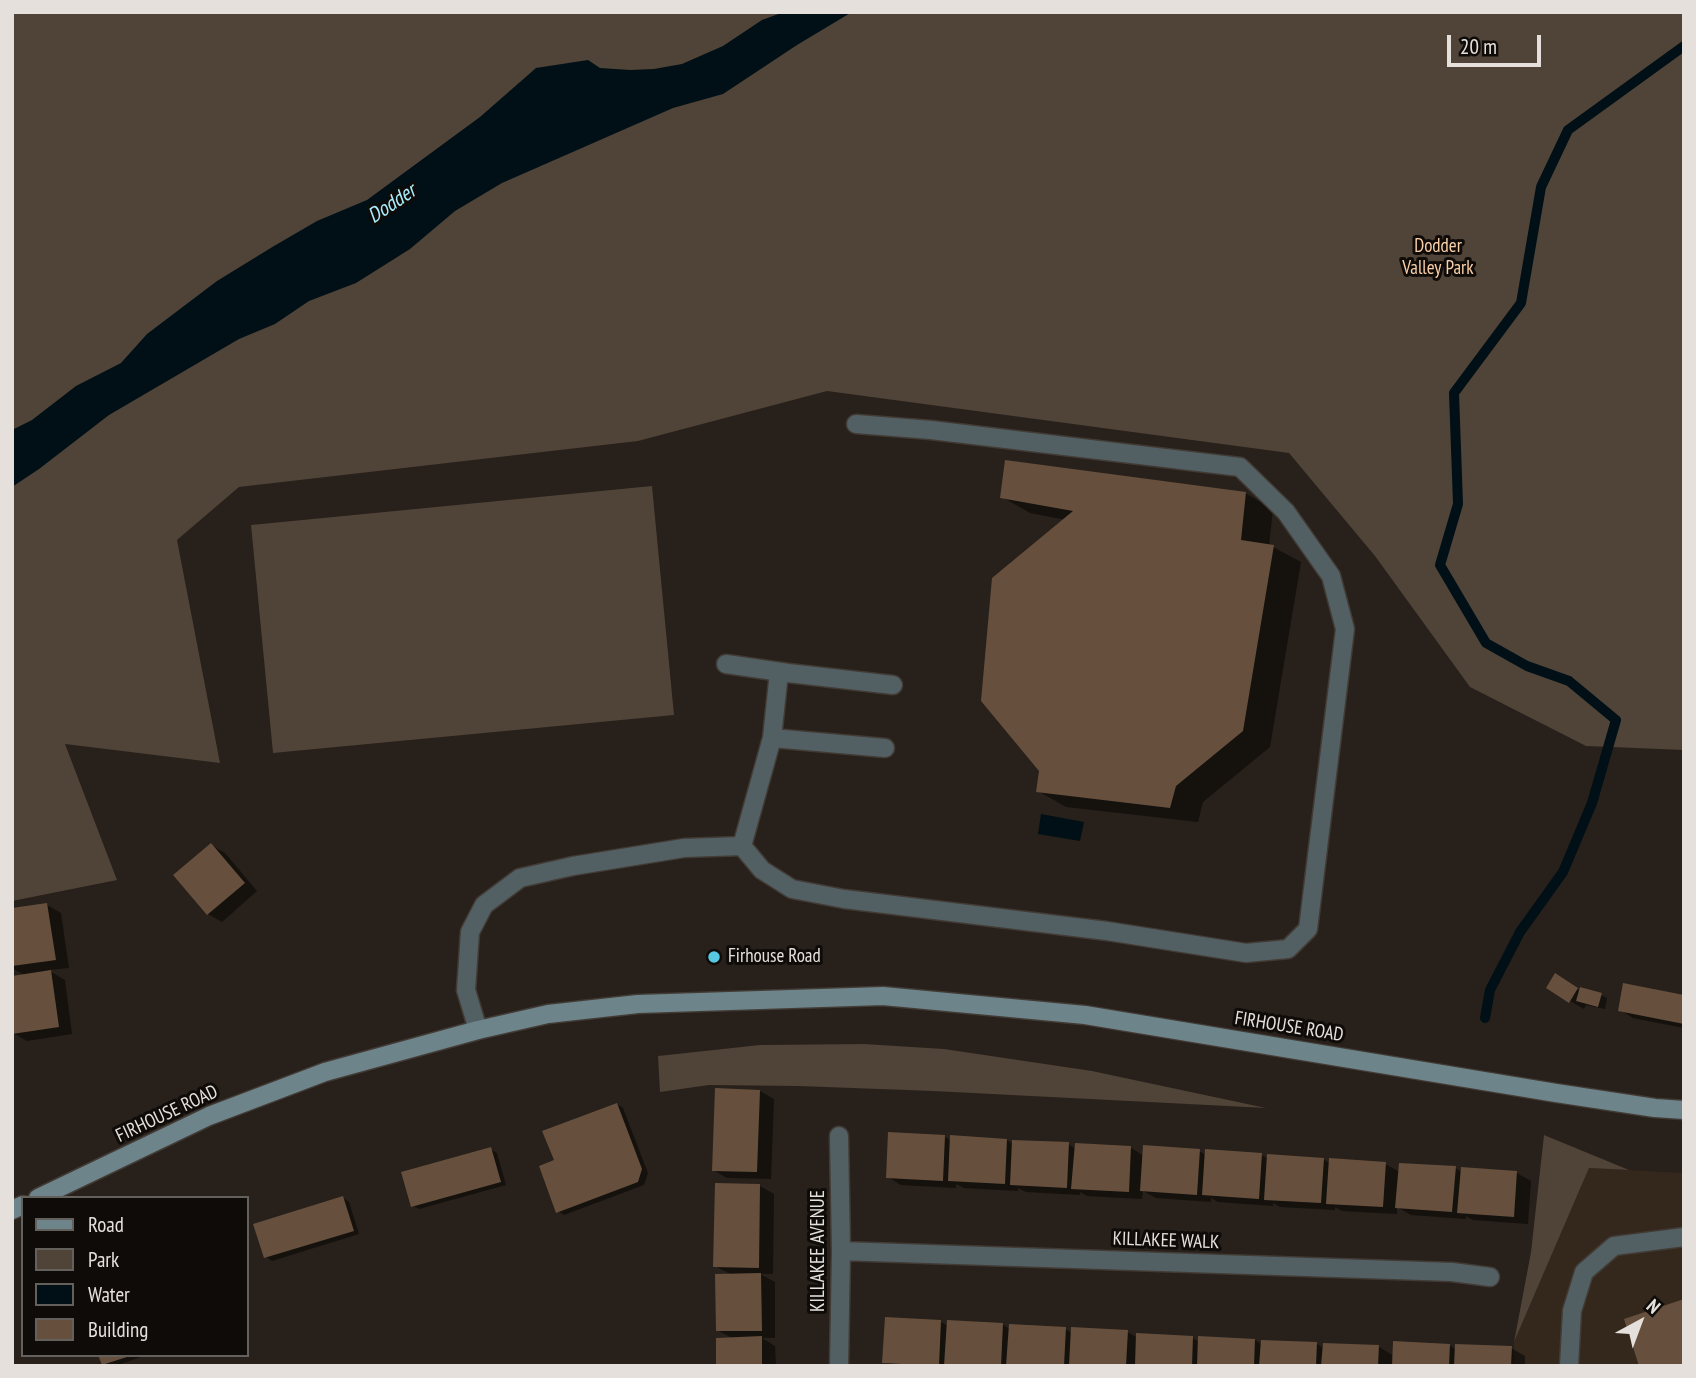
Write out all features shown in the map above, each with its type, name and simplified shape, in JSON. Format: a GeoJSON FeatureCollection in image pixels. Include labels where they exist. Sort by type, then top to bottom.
{"type":"FeatureCollection","features":[{"type":"Feature","properties":{"kind":"main road","name":"FIRHOUSE ROAD"},"geometry":{"type":"LineString","coordinates":[[42,1196],[209,1116],[326,1072],[478,1030],[548,1014],[638,1004],[883,996],[1085,1015],[1556,1093],[1684,1110]]}},
{"type":"Feature","properties":{"kind":"street"},"geometry":{"type":"LineString","coordinates":[[742,846],[762,870],[792,889],[844,899],[1107,931],[1246,953],[1288,949],[1308,929],[1345,629],[1331,576],[1286,512],[1240,467],[931,430],[856,424]]}},
{"type":"Feature","properties":{"kind":"street"},"geometry":{"type":"LineString","coordinates":[[726,664],[893,685]]}},
{"type":"Feature","properties":{"kind":"street"},"geometry":{"type":"LineString","coordinates":[[742,846],[772,738],[779,672]]}},
{"type":"Feature","properties":{"kind":"street"},"geometry":{"type":"LineString","coordinates":[[772,738],[885,748]]}},
{"type":"Feature","properties":{"kind":"street"},"geometry":{"type":"LineString","coordinates":[[478,1030],[466,990],[470,932],[484,905],[520,878],[573,866],[684,848],[742,846]]}},
{"type":"Feature","properties":{"kind":"street","name":"KILLAKEE AVENUE"},"geometry":{"type":"LineString","coordinates":[[839,1136],[839,1366]]}},
{"type":"Feature","properties":{"kind":"street"},"geometry":{"type":"LineString","coordinates":[[1569,1366],[1572,1311],[1584,1272],[1614,1246],[1684,1237]]}},
{"type":"Feature","properties":{"kind":"street","name":"KILLAKEE WALK"},"geometry":{"type":"LineString","coordinates":[[841,1251],[1452,1272],[1490,1277]]}},
{"type":"Feature","properties":{"kind":"shaded area"},"geometry":{"type":"Polygon","coordinates":[[[1589,1168],[1684,1173],[1684,1366],[1514,1366],[1514,1342],[1589,1168]]]}},
{"type":"Feature","properties":{"kind":"green space","name":"Dodder Valley Park"},"geometry":{"type":"Polygon","coordinates":[[[12,12],[1684,12],[1684,750],[1586,746],[1470,687],[1375,556],[1289,453],[827,391],[638,441],[239,487],[177,540],[220,763],[65,744],[117,880],[12,901],[12,12]]]}},
{"type":"Feature","properties":{"kind":"green space"},"geometry":{"type":"Polygon","coordinates":[[[652,486],[674,715],[273,753],[251,525],[652,486]]]}},
{"type":"Feature","properties":{"kind":"green space"},"geometry":{"type":"Polygon","coordinates":[[[864,1044],[944,1049],[1092,1071],[1266,1108],[798,1086],[709,1085],[660,1092],[658,1056],[760,1045],[864,1044]]]}},
{"type":"Feature","properties":{"kind":"green space"},"geometry":{"type":"Polygon","coordinates":[[[1544,1135],[1629,1170],[1589,1168],[1514,1342],[1531,1252],[1544,1135]]]}},
{"type":"Feature","properties":{"kind":"water","name":"Dodder"},"geometry":{"type":"Polygon","coordinates":[[[784,12],[852,12],[723,94],[673,108],[502,183],[455,211],[410,249],[356,283],[309,301],[275,324],[239,339],[109,415],[12,487],[12,430],[32,420],[76,386],[121,363],[147,334],[217,281],[317,221],[367,200],[480,117],[536,68],[588,60],[600,68],[630,70],[682,64],[723,46],[762,20],[784,12]]]}},
{"type":"Feature","properties":{"kind":"water"},"geometry":{"type":"Polygon","coordinates":[[[1041,814],[1084,822],[1080,841],[1038,834],[1041,814]]]}},
{"type":"Feature","properties":{"kind":"building"},"geometry":{"type":"Polygon","coordinates":[[[1005,460],[1246,492],[1241,540],[1274,545],[1243,731],[1176,786],[1170,808],[1036,792],[1039,771],[981,701],[992,578],[1073,511],[1000,498],[1005,460]]]}},
{"type":"Feature","properties":{"kind":"building"},"geometry":{"type":"Polygon","coordinates":[[[211,843],[245,883],[207,915],[173,875],[211,843]]]}},
{"type":"Feature","properties":{"kind":"building"},"geometry":{"type":"Polygon","coordinates":[[[47,903],[56,960],[12,966],[12,908],[47,903]]]}},
{"type":"Feature","properties":{"kind":"building"},"geometry":{"type":"Polygon","coordinates":[[[51,970],[59,1027],[12,1034],[12,976],[51,970]]]}},
{"type":"Feature","properties":{"kind":"building"},"geometry":{"type":"Polygon","coordinates":[[[1555,973],[1578,988],[1569,1003],[1546,988],[1555,973]]]}},
{"type":"Feature","properties":{"kind":"building"},"geometry":{"type":"Polygon","coordinates":[[[1623,983],[1684,995],[1684,1024],[1618,1011],[1623,983]]]}},
{"type":"Feature","properties":{"kind":"building"},"geometry":{"type":"Polygon","coordinates":[[[1580,987],[1602,993],[1598,1007],[1576,1001],[1580,987]]]}},
{"type":"Feature","properties":{"kind":"building"},"geometry":{"type":"Polygon","coordinates":[[[715,1088],[760,1090],[757,1172],[712,1171],[715,1088]]]}},
{"type":"Feature","properties":{"kind":"building"},"geometry":{"type":"Polygon","coordinates":[[[617,1103],[642,1169],[638,1182],[556,1213],[539,1166],[554,1160],[542,1131],[617,1103]]]}},
{"type":"Feature","properties":{"kind":"building"},"geometry":{"type":"Polygon","coordinates":[[[888,1132],[945,1135],[943,1181],[886,1178],[888,1132]]]}},
{"type":"Feature","properties":{"kind":"building"},"geometry":{"type":"Polygon","coordinates":[[[950,1135],[1007,1139],[1005,1184],[948,1181],[950,1135]]]}},
{"type":"Feature","properties":{"kind":"building"},"geometry":{"type":"Polygon","coordinates":[[[1012,1140],[1069,1142],[1067,1188],[1010,1185],[1012,1140]]]}},
{"type":"Feature","properties":{"kind":"building"},"geometry":{"type":"Polygon","coordinates":[[[1075,1143],[1131,1146],[1129,1192],[1071,1189],[1075,1143]]]}},
{"type":"Feature","properties":{"kind":"building"},"geometry":{"type":"Polygon","coordinates":[[[1143,1145],[1200,1149],[1197,1195],[1140,1191],[1143,1145]]]}},
{"type":"Feature","properties":{"kind":"building"},"geometry":{"type":"Polygon","coordinates":[[[491,1147],[501,1182],[411,1207],[401,1172],[491,1147]]]}},
{"type":"Feature","properties":{"kind":"building"},"geometry":{"type":"Polygon","coordinates":[[[1205,1149],[1262,1153],[1259,1199],[1202,1195],[1205,1149]]]}},
{"type":"Feature","properties":{"kind":"building"},"geometry":{"type":"Polygon","coordinates":[[[1267,1154],[1324,1158],[1321,1203],[1264,1200],[1267,1154]]]}},
{"type":"Feature","properties":{"kind":"building"},"geometry":{"type":"Polygon","coordinates":[[[1329,1158],[1386,1162],[1383,1207],[1326,1204],[1329,1158]]]}},
{"type":"Feature","properties":{"kind":"building"},"geometry":{"type":"Polygon","coordinates":[[[1399,1163],[1456,1166],[1452,1212],[1395,1208],[1399,1163]]]}},
{"type":"Feature","properties":{"kind":"building"},"geometry":{"type":"Polygon","coordinates":[[[1461,1167],[1517,1171],[1514,1217],[1457,1213],[1461,1167]]]}},
{"type":"Feature","properties":{"kind":"building"},"geometry":{"type":"Polygon","coordinates":[[[715,1183],[760,1184],[759,1268],[713,1267],[715,1183]]]}},
{"type":"Feature","properties":{"kind":"building"},"geometry":{"type":"Polygon","coordinates":[[[343,1196],[354,1231],[264,1258],[253,1224],[343,1196]]]}},
{"type":"Feature","properties":{"kind":"building"},"geometry":{"type":"Polygon","coordinates":[[[761,1273],[762,1331],[716,1331],[715,1274],[761,1273]]]}},
{"type":"Feature","properties":{"kind":"building"},"geometry":{"type":"Polygon","coordinates":[[[1684,1299],[1684,1366],[1639,1366],[1624,1319],[1684,1299]]]}},
{"type":"Feature","properties":{"kind":"building"},"geometry":{"type":"Polygon","coordinates":[[[885,1317],[941,1320],[939,1366],[882,1363],[885,1317]]]}},
{"type":"Feature","properties":{"kind":"building"},"geometry":{"type":"Polygon","coordinates":[[[947,1320],[1003,1323],[1001,1366],[944,1366],[947,1320]]]}},
{"type":"Feature","properties":{"kind":"building"},"geometry":{"type":"Polygon","coordinates":[[[1009,1324],[1066,1327],[1064,1366],[1006,1366],[1009,1324]]]}},
{"type":"Feature","properties":{"kind":"building"},"geometry":{"type":"Polygon","coordinates":[[[1071,1327],[1128,1330],[1126,1366],[1069,1366],[1071,1327]]]}},
{"type":"Feature","properties":{"kind":"building"},"geometry":{"type":"Polygon","coordinates":[[[1136,1333],[1193,1336],[1192,1366],[1135,1366],[1136,1333]]]}},
{"type":"Feature","properties":{"kind":"building"},"geometry":{"type":"Polygon","coordinates":[[[762,1336],[762,1366],[716,1366],[716,1338],[762,1336]]]}},
{"type":"Feature","properties":{"kind":"building"},"geometry":{"type":"Polygon","coordinates":[[[1198,1336],[1255,1339],[1254,1366],[1197,1366],[1198,1336]]]}},
{"type":"Feature","properties":{"kind":"building"},"geometry":{"type":"Polygon","coordinates":[[[1261,1340],[1317,1342],[1316,1366],[1259,1366],[1261,1340]]]}},
{"type":"Feature","properties":{"kind":"building"},"geometry":{"type":"Polygon","coordinates":[[[1393,1341],[1450,1344],[1449,1366],[1392,1366],[1393,1341]]]}},
{"type":"Feature","properties":{"kind":"building"},"geometry":{"type":"Polygon","coordinates":[[[1323,1343],[1379,1345],[1378,1366],[1321,1366],[1323,1343]]]}},
{"type":"Feature","properties":{"kind":"building"},"geometry":{"type":"Polygon","coordinates":[[[1455,1344],[1512,1346],[1511,1366],[1454,1366],[1455,1344]]]}},
{"type":"Feature","properties":{"kind":"building"},"geometry":{"type":"Polygon","coordinates":[[[99,1357],[127,1357],[102,1365],[99,1357]]]}},
{"type":"Feature","properties":{"kind":"waterway"},"geometry":{"type":"LineString","coordinates":[[1485,1018],[1490,990],[1520,932],[1563,872],[1592,803],[1616,720],[1569,681],[1527,666],[1486,643],[1440,565],[1458,504],[1454,393],[1521,303],[1541,187],[1568,130],[1684,46]]}},
{"type":"Feature","properties":{"kind":"place","name":"Firhouse Road"},"geometry":{"type":"Point","coordinates":[714,957]}}]}
